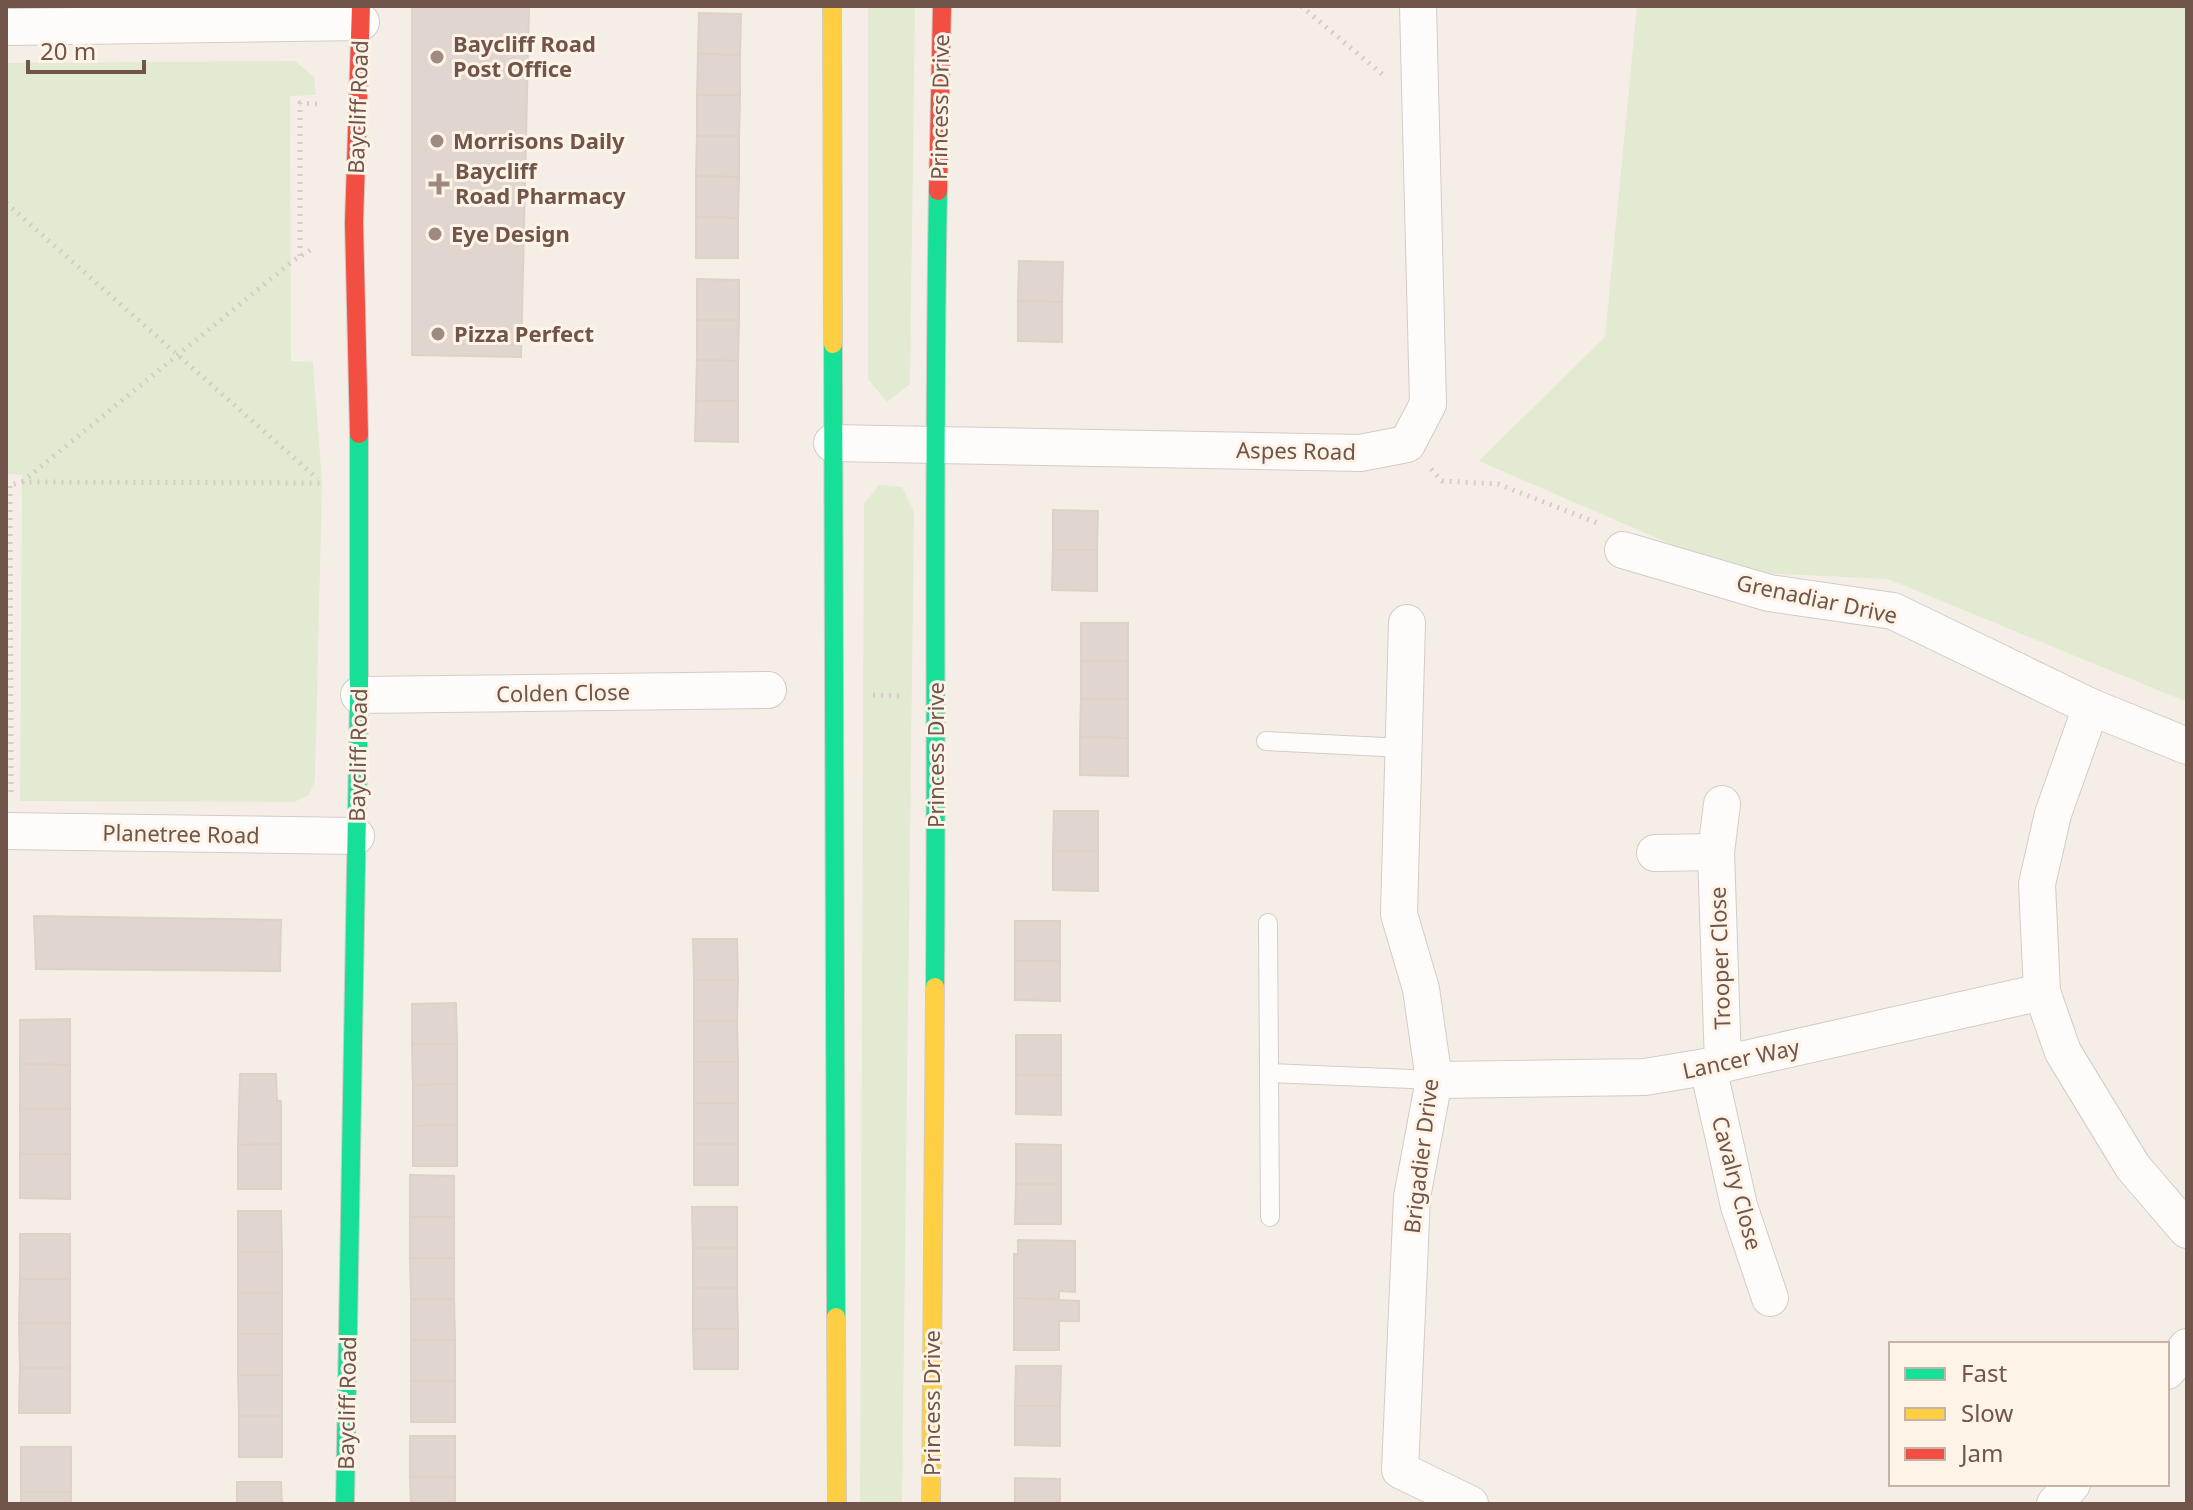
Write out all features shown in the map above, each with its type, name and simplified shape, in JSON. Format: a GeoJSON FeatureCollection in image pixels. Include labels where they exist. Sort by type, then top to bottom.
{"type":"FeatureCollection","features":[{"type":"Feature","properties":{"kind":"street"},"geometry":{"type":"LineString","coordinates":[[832,6],[837,1504]]}},
{"type":"Feature","properties":{"kind":"street","name":"Princess Drive"},"geometry":{"type":"LineString","coordinates":[[931,1504],[938,577],[933,444],[942,6]]}},
{"type":"Feature","properties":{"kind":"street","name":"Aspes Road"},"geometry":{"type":"LineString","coordinates":[[933,444],[1360,453],[1407,444],[1428,404],[1418,105],[1418,6]]}},
{"type":"Feature","properties":{"kind":"street"},"geometry":{"type":"LineString","coordinates":[[6,27],[361,14]]}},
{"type":"Feature","properties":{"kind":"street","name":"Baycliff Road"},"geometry":{"type":"LineString","coordinates":[[345,1504],[359,695],[360,496],[354,223],[361,14]]}},
{"type":"Feature","properties":{"kind":"street"},"geometry":{"type":"LineString","coordinates":[[832,443],[933,444]]}},
{"type":"Feature","properties":{"kind":"street","name":"Grenadiar Drive"},"geometry":{"type":"LineString","coordinates":[[1623,550],[1769,593],[1893,611],[2091,707],[2187,746]]}},
{"type":"Feature","properties":{"kind":"street","name":"Brigadier Drive"},"geometry":{"type":"LineString","coordinates":[[1407,623],[1399,914],[1421,989],[1434,1080],[1412,1197],[1400,1470],[1470,1504]]}},
{"type":"Feature","properties":{"kind":"street","name":"Colden Close"},"geometry":{"type":"LineString","coordinates":[[359,695],[768,690]]}},
{"type":"Feature","properties":{"kind":"street"},"geometry":{"type":"LineString","coordinates":[[2091,707],[2053,814],[2037,884],[2042,992],[2063,1052],[2133,1167],[2187,1230]]}},
{"type":"Feature","properties":{"kind":"street","name":"Trooper Close"},"geometry":{"type":"LineString","coordinates":[[1716,1065],[1716,852],[1722,804]]}},
{"type":"Feature","properties":{"kind":"street","name":"Planetree Road"},"geometry":{"type":"LineString","coordinates":[[9,815],[356,836]]}},
{"type":"Feature","properties":{"kind":"street"},"geometry":{"type":"LineString","coordinates":[[1655,853],[1716,852]]}},
{"type":"Feature","properties":{"kind":"street","name":"Lancer Way"},"geometry":{"type":"LineString","coordinates":[[1434,1080],[1645,1077],[1716,1065],[2042,992]]}},
{"type":"Feature","properties":{"kind":"street","name":"Cavalry Close"},"geometry":{"type":"LineString","coordinates":[[1716,1065],[1739,1206],[1770,1298]]}},
{"type":"Feature","properties":{"kind":"street"},"geometry":{"type":"LineString","coordinates":[[2169,1369],[2187,1347]]}},
{"type":"Feature","properties":{"kind":"street"},"geometry":{"type":"LineString","coordinates":[[2055,1504],[2070,1486]]}},
{"type":"Feature","properties":{"kind":"lane"},"geometry":{"type":"LineString","coordinates":[[1266,741],[1403,748]]}},
{"type":"Feature","properties":{"kind":"lane"},"geometry":{"type":"LineString","coordinates":[[1268,923],[1270,1217]]}},
{"type":"Feature","properties":{"kind":"lane"},"geometry":{"type":"LineString","coordinates":[[1269,1073],[1434,1080]]}},
{"type":"Feature","properties":{"kind":"path"},"geometry":{"type":"LineString","coordinates":[[1301,6],[1418,105]]}},
{"type":"Feature","properties":{"kind":"path"},"geometry":{"type":"LineString","coordinates":[[300,256],[300,103],[321,105],[325,100]]}},
{"type":"Feature","properties":{"kind":"path"},"geometry":{"type":"LineString","coordinates":[[6,203],[322,483]]}},
{"type":"Feature","properties":{"kind":"path"},"geometry":{"type":"LineString","coordinates":[[22,482],[300,256],[354,223]]}},
{"type":"Feature","properties":{"kind":"path"},"geometry":{"type":"LineString","coordinates":[[9,815],[8,486],[22,482],[322,483],[360,496]]}},
{"type":"Feature","properties":{"kind":"green space"},"geometry":{"type":"Polygon","coordinates":[[[868,6],[915,6],[910,384],[887,402],[868,379],[868,6]]]}},
{"type":"Feature","properties":{"kind":"green space"},"geometry":{"type":"Polygon","coordinates":[[[1637,6],[2187,6],[2187,702],[1888,579],[1735,572],[1479,461],[1605,337],[1637,6]]]}},
{"type":"Feature","properties":{"kind":"green space"},"geometry":{"type":"Polygon","coordinates":[[[295,61],[314,77],[316,95],[290,96],[291,361],[313,362],[322,483],[315,781],[309,795],[294,802],[20,801],[22,475],[6,474],[6,63],[295,61]]]}},
{"type":"Feature","properties":{"kind":"green space"},"geometry":{"type":"Polygon","coordinates":[[[879,485],[902,487],[914,512],[902,1504],[860,1504],[864,504],[879,485]]]}},
{"type":"Feature","properties":{"kind":"building"},"geometry":{"type":"Polygon","coordinates":[[[412,6],[529,6],[521,357],[412,355],[412,6]]]}},
{"type":"Feature","properties":{"kind":"building"},"geometry":{"type":"Polygon","coordinates":[[[699,13],[741,14],[740,55],[698,54],[699,13]]]}},
{"type":"Feature","properties":{"kind":"building"},"geometry":{"type":"Polygon","coordinates":[[[698,54],[740,55],[740,95],[697,95],[698,54]]]}},
{"type":"Feature","properties":{"kind":"building"},"geometry":{"type":"Polygon","coordinates":[[[697,95],[740,95],[739,136],[697,136],[697,95]]]}},
{"type":"Feature","properties":{"kind":"building"},"geometry":{"type":"Polygon","coordinates":[[[697,136],[739,136],[739,177],[696,176],[697,136]]]}},
{"type":"Feature","properties":{"kind":"building"},"geometry":{"type":"Polygon","coordinates":[[[696,176],[739,177],[738,218],[696,217],[696,176]]]}},
{"type":"Feature","properties":{"kind":"building"},"geometry":{"type":"Polygon","coordinates":[[[696,217],[738,218],[738,258],[696,258],[696,217]]]}},
{"type":"Feature","properties":{"kind":"building"},"geometry":{"type":"Polygon","coordinates":[[[1019,261],[1063,262],[1062,302],[1018,301],[1019,261]]]}},
{"type":"Feature","properties":{"kind":"building"},"geometry":{"type":"Polygon","coordinates":[[[697,279],[739,280],[739,320],[697,320],[697,279]]]}},
{"type":"Feature","properties":{"kind":"building"},"geometry":{"type":"Polygon","coordinates":[[[1018,301],[1062,302],[1062,342],[1018,341],[1018,301]]]}},
{"type":"Feature","properties":{"kind":"building"},"geometry":{"type":"Polygon","coordinates":[[[697,320],[739,320],[738,361],[697,360],[697,320]]]}},
{"type":"Feature","properties":{"kind":"building"},"geometry":{"type":"Polygon","coordinates":[[[697,360],[738,361],[738,401],[696,401],[697,360]]]}},
{"type":"Feature","properties":{"kind":"building"},"geometry":{"type":"Polygon","coordinates":[[[696,401],[738,401],[738,442],[695,441],[696,401]]]}},
{"type":"Feature","properties":{"kind":"building"},"geometry":{"type":"Polygon","coordinates":[[[1053,510],[1098,511],[1097,550],[1053,550],[1053,510]]]}},
{"type":"Feature","properties":{"kind":"building"},"geometry":{"type":"Polygon","coordinates":[[[1053,550],[1097,550],[1097,591],[1052,590],[1053,550]]]}},
{"type":"Feature","properties":{"kind":"building"},"geometry":{"type":"Polygon","coordinates":[[[1081,623],[1128,623],[1128,661],[1081,661],[1081,623]]]}},
{"type":"Feature","properties":{"kind":"building"},"geometry":{"type":"Polygon","coordinates":[[[1081,661],[1128,661],[1128,699],[1081,699],[1081,661]]]}},
{"type":"Feature","properties":{"kind":"building"},"geometry":{"type":"Polygon","coordinates":[[[1081,699],[1128,699],[1128,738],[1080,737],[1081,699]]]}},
{"type":"Feature","properties":{"kind":"building"},"geometry":{"type":"Polygon","coordinates":[[[1080,737],[1128,738],[1128,776],[1080,775],[1080,737]]]}},
{"type":"Feature","properties":{"kind":"building"},"geometry":{"type":"Polygon","coordinates":[[[1054,811],[1098,811],[1098,851],[1053,851],[1054,811]]]}},
{"type":"Feature","properties":{"kind":"building"},"geometry":{"type":"Polygon","coordinates":[[[1053,851],[1098,851],[1098,891],[1053,890],[1053,851]]]}},
{"type":"Feature","properties":{"kind":"building"},"geometry":{"type":"Polygon","coordinates":[[[34,916],[281,920],[280,971],[36,969],[34,916]]]}},
{"type":"Feature","properties":{"kind":"building"},"geometry":{"type":"Polygon","coordinates":[[[1015,921],[1060,921],[1060,961],[1015,961],[1015,921]]]}},
{"type":"Feature","properties":{"kind":"building"},"geometry":{"type":"Polygon","coordinates":[[[693,939],[737,939],[738,980],[694,980],[693,939]]]}},
{"type":"Feature","properties":{"kind":"building"},"geometry":{"type":"Polygon","coordinates":[[[1015,961],[1060,961],[1060,1001],[1015,1000],[1015,961]]]}},
{"type":"Feature","properties":{"kind":"building"},"geometry":{"type":"Polygon","coordinates":[[[694,980],[738,980],[737,1021],[694,1021],[694,980]]]}},
{"type":"Feature","properties":{"kind":"building"},"geometry":{"type":"Polygon","coordinates":[[[456,1003],[457,1044],[412,1044],[412,1004],[456,1003]]]}},
{"type":"Feature","properties":{"kind":"building"},"geometry":{"type":"Polygon","coordinates":[[[70,1019],[70,1065],[20,1064],[20,1020],[70,1019]]]}},
{"type":"Feature","properties":{"kind":"building"},"geometry":{"type":"Polygon","coordinates":[[[694,1021],[737,1021],[738,1062],[694,1062],[694,1021]]]}},
{"type":"Feature","properties":{"kind":"building"},"geometry":{"type":"Polygon","coordinates":[[[1016,1035],[1061,1035],[1061,1075],[1016,1075],[1016,1035]]]}},
{"type":"Feature","properties":{"kind":"building"},"geometry":{"type":"Polygon","coordinates":[[[412,1044],[457,1044],[457,1084],[413,1085],[412,1044]]]}},
{"type":"Feature","properties":{"kind":"building"},"geometry":{"type":"Polygon","coordinates":[[[694,1062],[738,1062],[738,1103],[694,1103],[694,1062]]]}},
{"type":"Feature","properties":{"kind":"building"},"geometry":{"type":"Polygon","coordinates":[[[20,1064],[70,1065],[70,1109],[20,1109],[20,1064]]]}},
{"type":"Feature","properties":{"kind":"building"},"geometry":{"type":"Polygon","coordinates":[[[240,1074],[276,1074],[277,1101],[281,1101],[281,1144],[238,1145],[240,1074]]]}},
{"type":"Feature","properties":{"kind":"building"},"geometry":{"type":"Polygon","coordinates":[[[1016,1075],[1061,1075],[1061,1115],[1016,1114],[1016,1075]]]}},
{"type":"Feature","properties":{"kind":"building"},"geometry":{"type":"Polygon","coordinates":[[[457,1084],[457,1125],[413,1126],[413,1085],[457,1084]]]}},
{"type":"Feature","properties":{"kind":"building"},"geometry":{"type":"Polygon","coordinates":[[[694,1103],[738,1103],[738,1144],[694,1144],[694,1103]]]}},
{"type":"Feature","properties":{"kind":"building"},"geometry":{"type":"Polygon","coordinates":[[[20,1109],[70,1109],[70,1154],[20,1154],[20,1109]]]}},
{"type":"Feature","properties":{"kind":"building"},"geometry":{"type":"Polygon","coordinates":[[[457,1125],[457,1166],[413,1166],[413,1126],[457,1125]]]}},
{"type":"Feature","properties":{"kind":"building"},"geometry":{"type":"Polygon","coordinates":[[[281,1144],[281,1189],[238,1189],[238,1145],[281,1144]]]}},
{"type":"Feature","properties":{"kind":"building"},"geometry":{"type":"Polygon","coordinates":[[[694,1144],[738,1144],[738,1185],[694,1185],[694,1144]]]}},
{"type":"Feature","properties":{"kind":"building"},"geometry":{"type":"Polygon","coordinates":[[[1016,1144],[1061,1145],[1061,1184],[1016,1184],[1016,1144]]]}},
{"type":"Feature","properties":{"kind":"building"},"geometry":{"type":"Polygon","coordinates":[[[20,1154],[70,1154],[70,1199],[20,1198],[20,1154]]]}},
{"type":"Feature","properties":{"kind":"building"},"geometry":{"type":"Polygon","coordinates":[[[410,1175],[454,1176],[454,1217],[410,1217],[410,1175]]]}},
{"type":"Feature","properties":{"kind":"building"},"geometry":{"type":"Polygon","coordinates":[[[1016,1184],[1061,1184],[1061,1224],[1015,1224],[1016,1184]]]}},
{"type":"Feature","properties":{"kind":"building"},"geometry":{"type":"Polygon","coordinates":[[[692,1207],[737,1207],[737,1248],[693,1248],[692,1207]]]}},
{"type":"Feature","properties":{"kind":"building"},"geometry":{"type":"Polygon","coordinates":[[[238,1211],[281,1211],[282,1252],[238,1252],[238,1211]]]}},
{"type":"Feature","properties":{"kind":"building"},"geometry":{"type":"Polygon","coordinates":[[[410,1217],[454,1217],[454,1258],[410,1258],[410,1217]]]}},
{"type":"Feature","properties":{"kind":"building"},"geometry":{"type":"Polygon","coordinates":[[[20,1234],[70,1234],[70,1279],[20,1279],[20,1234]]]}},
{"type":"Feature","properties":{"kind":"building"},"geometry":{"type":"Polygon","coordinates":[[[1018,1240],[1075,1241],[1075,1292],[1059,1291],[1059,1299],[1014,1298],[1014,1254],[1018,1254],[1018,1240]]]}},
{"type":"Feature","properties":{"kind":"building"},"geometry":{"type":"Polygon","coordinates":[[[693,1248],[737,1248],[737,1288],[693,1288],[693,1248]]]}},
{"type":"Feature","properties":{"kind":"building"},"geometry":{"type":"Polygon","coordinates":[[[238,1252],[282,1252],[282,1293],[238,1293],[238,1252]]]}},
{"type":"Feature","properties":{"kind":"building"},"geometry":{"type":"Polygon","coordinates":[[[410,1258],[454,1258],[454,1299],[411,1299],[410,1258]]]}},
{"type":"Feature","properties":{"kind":"building"},"geometry":{"type":"Polygon","coordinates":[[[20,1279],[70,1279],[70,1323],[19,1323],[20,1279]]]}},
{"type":"Feature","properties":{"kind":"building"},"geometry":{"type":"Polygon","coordinates":[[[693,1288],[737,1288],[738,1329],[693,1329],[693,1288]]]}},
{"type":"Feature","properties":{"kind":"building"},"geometry":{"type":"Polygon","coordinates":[[[238,1293],[282,1293],[282,1334],[238,1334],[238,1293]]]}},
{"type":"Feature","properties":{"kind":"building"},"geometry":{"type":"Polygon","coordinates":[[[1014,1298],[1079,1301],[1079,1321],[1059,1321],[1059,1350],[1014,1350],[1014,1298]]]}},
{"type":"Feature","properties":{"kind":"building"},"geometry":{"type":"Polygon","coordinates":[[[411,1299],[454,1299],[455,1340],[411,1340],[411,1299]]]}},
{"type":"Feature","properties":{"kind":"building"},"geometry":{"type":"Polygon","coordinates":[[[19,1323],[70,1323],[70,1368],[20,1368],[19,1323]]]}},
{"type":"Feature","properties":{"kind":"building"},"geometry":{"type":"Polygon","coordinates":[[[693,1329],[738,1329],[738,1369],[694,1369],[693,1329]]]}},
{"type":"Feature","properties":{"kind":"building"},"geometry":{"type":"Polygon","coordinates":[[[238,1334],[282,1334],[282,1375],[238,1375],[238,1334]]]}},
{"type":"Feature","properties":{"kind":"building"},"geometry":{"type":"Polygon","coordinates":[[[411,1340],[455,1340],[455,1381],[411,1381],[411,1340]]]}},
{"type":"Feature","properties":{"kind":"building"},"geometry":{"type":"Polygon","coordinates":[[[1016,1366],[1061,1366],[1060,1406],[1015,1406],[1016,1366]]]}},
{"type":"Feature","properties":{"kind":"building"},"geometry":{"type":"Polygon","coordinates":[[[20,1368],[70,1368],[70,1413],[19,1413],[20,1368]]]}},
{"type":"Feature","properties":{"kind":"building"},"geometry":{"type":"Polygon","coordinates":[[[238,1375],[282,1375],[282,1416],[239,1416],[238,1375]]]}},
{"type":"Feature","properties":{"kind":"building"},"geometry":{"type":"Polygon","coordinates":[[[411,1381],[455,1381],[455,1422],[411,1422],[411,1381]]]}},
{"type":"Feature","properties":{"kind":"building"},"geometry":{"type":"Polygon","coordinates":[[[1015,1406],[1060,1406],[1060,1446],[1015,1445],[1015,1406]]]}},
{"type":"Feature","properties":{"kind":"building"},"geometry":{"type":"Polygon","coordinates":[[[239,1416],[282,1416],[282,1457],[239,1457],[239,1416]]]}},
{"type":"Feature","properties":{"kind":"building"},"geometry":{"type":"Polygon","coordinates":[[[410,1436],[455,1436],[455,1477],[410,1477],[410,1436]]]}},
{"type":"Feature","properties":{"kind":"building"},"geometry":{"type":"Polygon","coordinates":[[[21,1447],[71,1447],[71,1492],[21,1492],[21,1447]]]}},
{"type":"Feature","properties":{"kind":"building"},"geometry":{"type":"Polygon","coordinates":[[[410,1477],[455,1477],[455,1504],[411,1504],[410,1477]]]}},
{"type":"Feature","properties":{"kind":"building"},"geometry":{"type":"Polygon","coordinates":[[[1015,1478],[1060,1479],[1060,1504],[1015,1504],[1015,1478]]]}},
{"type":"Feature","properties":{"kind":"building"},"geometry":{"type":"Polygon","coordinates":[[[237,1482],[281,1482],[282,1504],[237,1504],[237,1482]]]}},
{"type":"Feature","properties":{"kind":"building"},"geometry":{"type":"Polygon","coordinates":[[[21,1492],[71,1492],[71,1504],[21,1504],[21,1492]]]}},
{"type":"Feature","properties":{"kind":"traffic: fast"},"geometry":{"type":"LineString","coordinates":[[935,987],[938,191]]}},
{"type":"Feature","properties":{"kind":"traffic: fast"},"geometry":{"type":"LineString","coordinates":[[833,344],[836,1317]]}},
{"type":"Feature","properties":{"kind":"traffic: fast"},"geometry":{"type":"LineString","coordinates":[[345,1504],[359,695],[359,434]]}},
{"type":"Feature","properties":{"kind":"traffic: slow"},"geometry":{"type":"LineString","coordinates":[[832,6],[833,344]]}},
{"type":"Feature","properties":{"kind":"traffic: slow"},"geometry":{"type":"LineString","coordinates":[[931,1504],[935,987]]}},
{"type":"Feature","properties":{"kind":"traffic: slow"},"geometry":{"type":"LineString","coordinates":[[836,1317],[837,1504]]}},
{"type":"Feature","properties":{"kind":"traffic: jam"},"geometry":{"type":"LineString","coordinates":[[359,434],[354,223],[361,6]]}},
{"type":"Feature","properties":{"kind":"traffic: jam"},"geometry":{"type":"LineString","coordinates":[[938,191],[942,6]]}},
{"type":"Feature","properties":{"kind":"place","name":"Baycliff Road Post Office"},"geometry":{"type":"Point","coordinates":[437,57]}},
{"type":"Feature","properties":{"kind":"place","name":"Morrisons Daily"},"geometry":{"type":"Point","coordinates":[437,141]}},
{"type":"Feature","properties":{"kind":"place","name":"Baycliff Road Pharmacy"},"geometry":{"type":"Point","coordinates":[439,184]}},
{"type":"Feature","properties":{"kind":"place","name":"Eye Design"},"geometry":{"type":"Point","coordinates":[435,234]}},
{"type":"Feature","properties":{"kind":"place","name":"Pizza Perfect"},"geometry":{"type":"Point","coordinates":[438,334]}}]}
